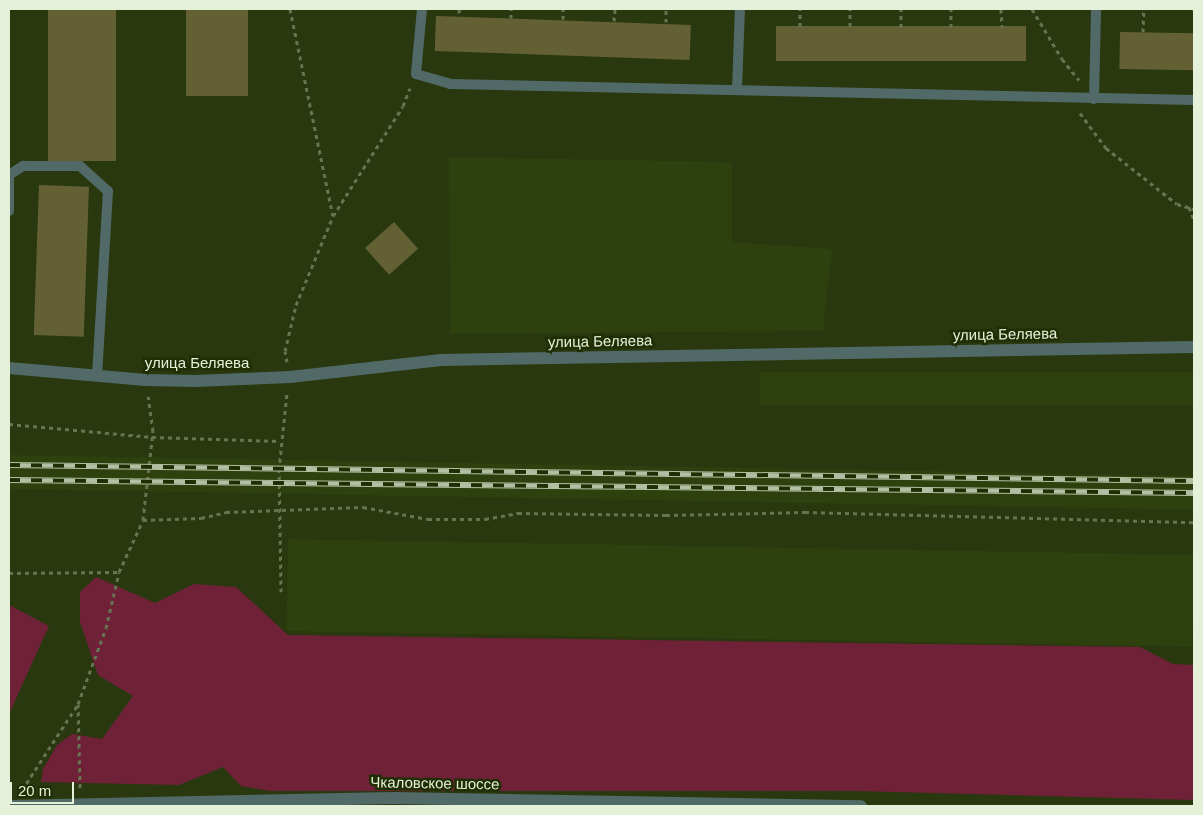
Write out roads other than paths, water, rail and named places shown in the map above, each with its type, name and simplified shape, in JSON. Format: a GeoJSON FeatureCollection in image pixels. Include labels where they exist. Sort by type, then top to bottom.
{"type":"FeatureCollection","features":[{"type":"Feature","properties":{"kind":"street","name":"улица Беляева"},"geometry":{"type":"LineString","coordinates":[[9,368],[97,374],[145,380],[290,377],[441,360],[1194,347]]}},
{"type":"Feature","properties":{"kind":"street","name":"Чкаловское шоссе"},"geometry":{"type":"LineString","coordinates":[[13,806],[393,798],[861,806]]}},
{"type":"Feature","properties":{"kind":"lane"},"geometry":{"type":"LineString","coordinates":[[422,9],[416,74],[450,84],[1194,100]]}},
{"type":"Feature","properties":{"kind":"lane"},"geometry":{"type":"LineString","coordinates":[[737,89],[740,9]]}},
{"type":"Feature","properties":{"kind":"lane"},"geometry":{"type":"LineString","coordinates":[[1094,99],[1096,9]]}},
{"type":"Feature","properties":{"kind":"lane"},"geometry":{"type":"LineString","coordinates":[[9,211],[9,175],[23,166],[80,166],[108,191],[97,374]]}},
{"type":"Feature","properties":{"kind":"railway"},"geometry":{"type":"LineString","coordinates":[[9,465],[1194,481]]}},
{"type":"Feature","properties":{"kind":"railway"},"geometry":{"type":"LineString","coordinates":[[9,480],[1194,493]]}}]}
